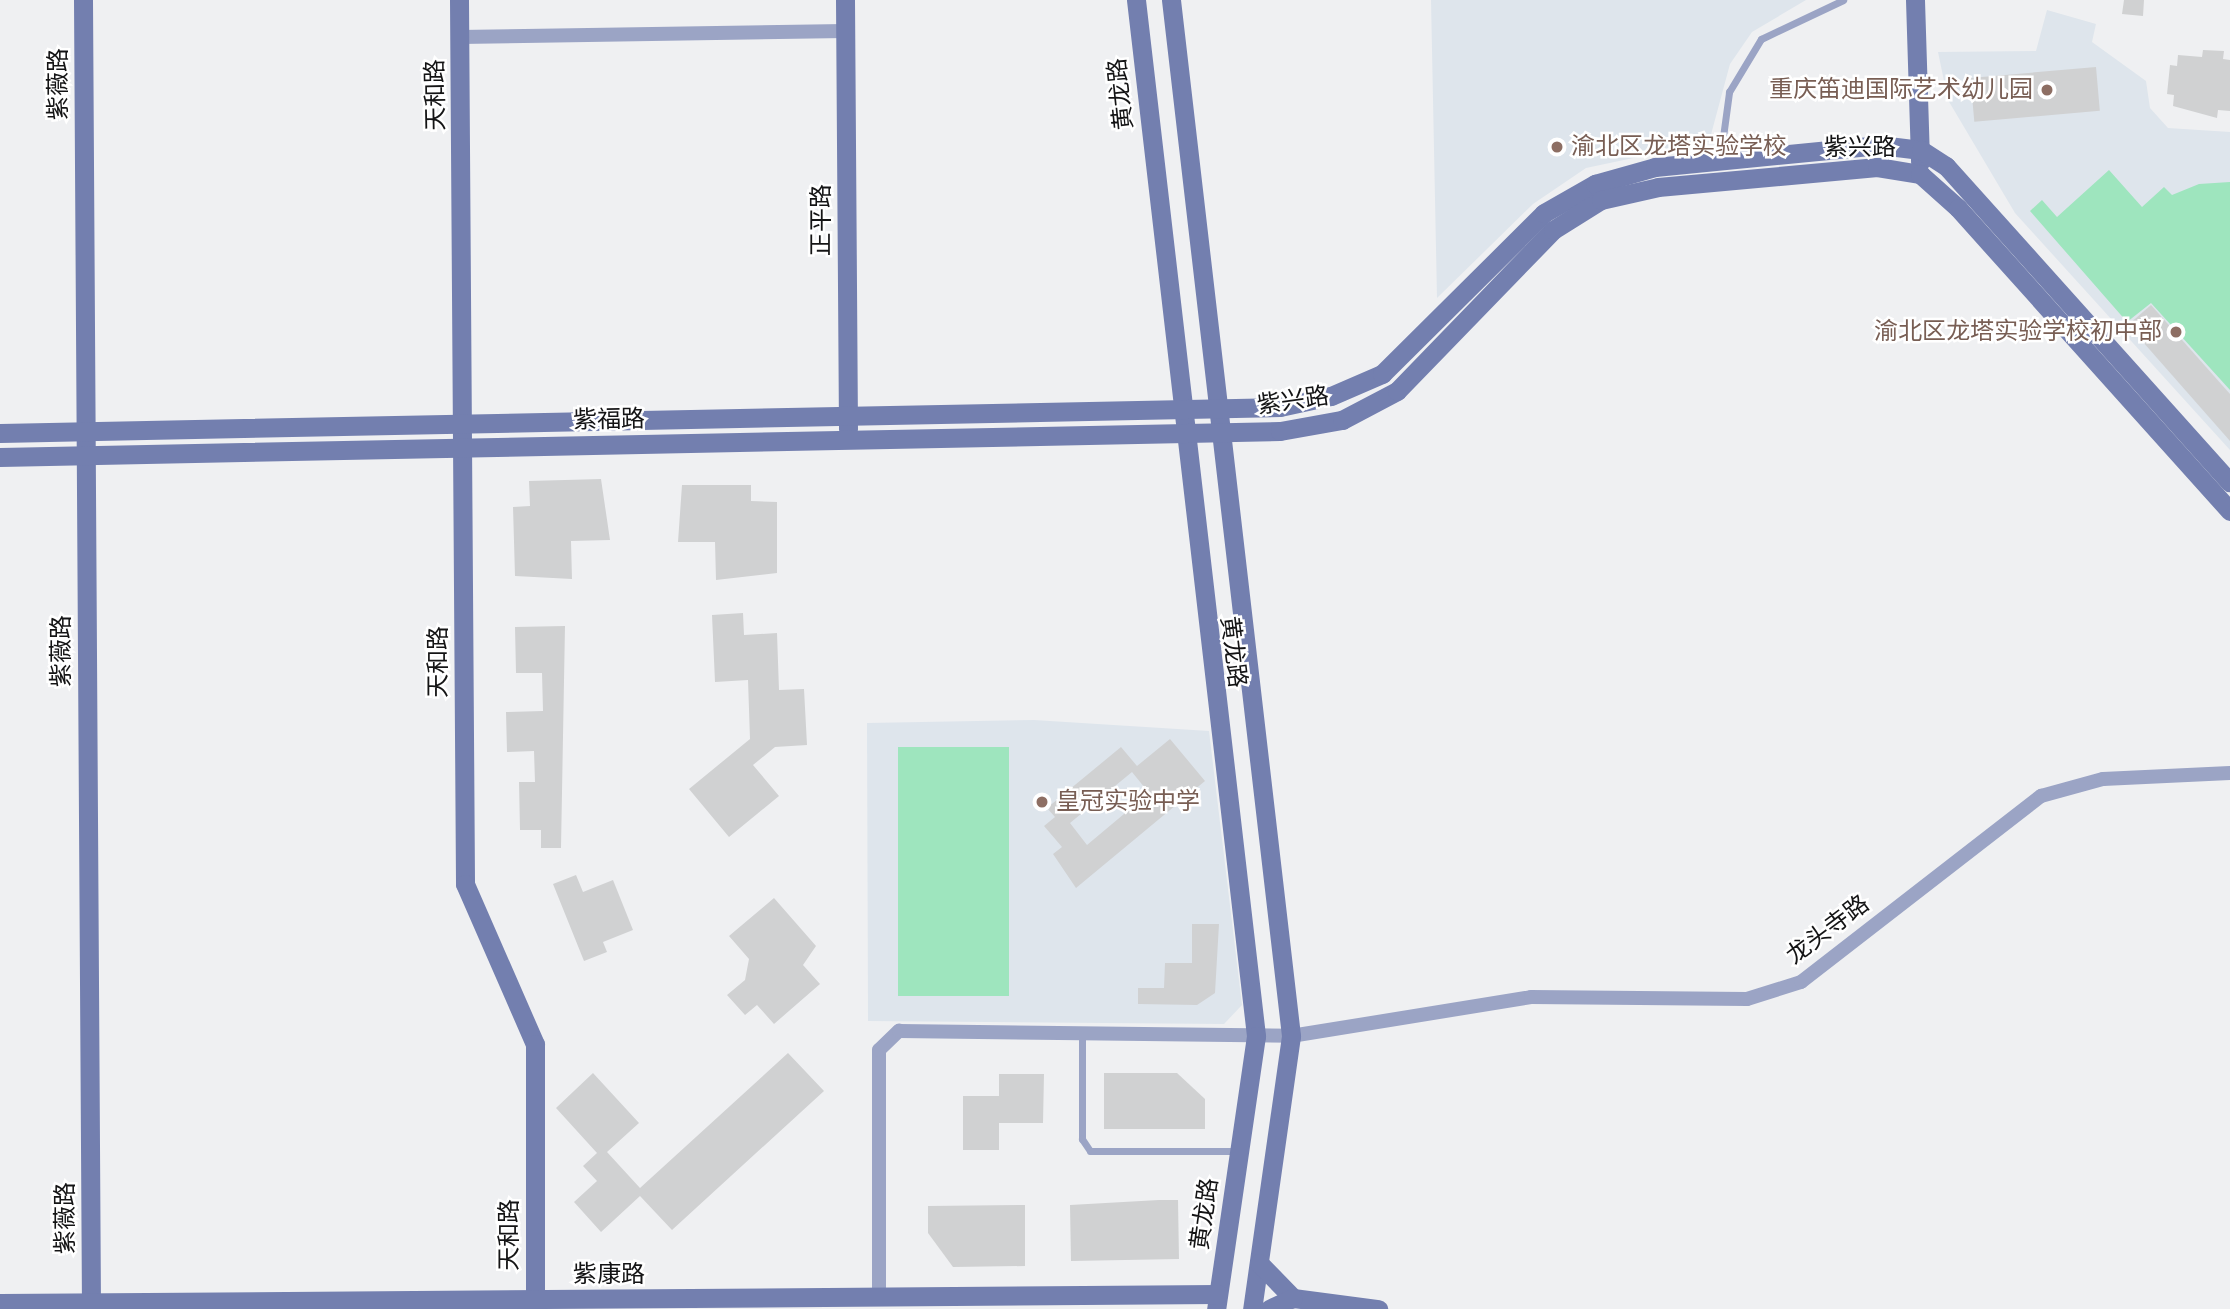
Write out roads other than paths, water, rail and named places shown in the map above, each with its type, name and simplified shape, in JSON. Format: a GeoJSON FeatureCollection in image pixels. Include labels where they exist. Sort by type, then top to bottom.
{"type":"FeatureCollection","features":[{"type":"Feature","properties":{"kind":"main road","name":"紫薇路"},"geometry":{"type":"LineString","coordinates":[[83,0],[91,1302]]}},
{"type":"Feature","properties":{"kind":"main road","name":"天和路"},"geometry":{"type":"LineString","coordinates":[[459,0],[465,884],[535,1044],[535,1304]]}},
{"type":"Feature","properties":{"kind":"main road","name":"正平路"},"geometry":{"type":"LineString","coordinates":[[845,0],[848,440]]}},
{"type":"Feature","properties":{"kind":"main road","name":"黄龙路"},"geometry":{"type":"LineString","coordinates":[[1136,0],[1178,409],[1256,1036],[1217,1302]]}},
{"type":"Feature","properties":{"kind":"main road","name":"黄龙路"},"geometry":{"type":"LineString","coordinates":[[1171,0],[1291,1036],[1252,1309]]}},
{"type":"Feature","properties":{"kind":"main road"},"geometry":{"type":"LineString","coordinates":[[1915,0],[1920,174]]}},
{"type":"Feature","properties":{"kind":"main road","name":"紫兴路"},"geometry":{"type":"LineString","coordinates":[[1217,408],[1331,397],[1382,374],[1544,213],[1595,184],[1655,167],[1880,145],[1921,150],[1975,197],[2230,482]]}},
{"type":"Feature","properties":{"kind":"main road","name":"紫兴路"},"geometry":{"type":"LineString","coordinates":[[1220,432],[1280,431],[1342,420],[1397,391],[1553,230],[1601,200],[1658,187],[1864,168],[1920,174],[2230,511]]}},
{"type":"Feature","properties":{"kind":"main road"},"geometry":{"type":"LineString","coordinates":[[1136,410],[1161,393],[1174,368]]}},
{"type":"Feature","properties":{"kind":"main road","name":"紫福路"},"geometry":{"type":"LineString","coordinates":[[0,433],[1217,408]]}},
{"type":"Feature","properties":{"kind":"main road","name":"紫福路"},"geometry":{"type":"LineString","coordinates":[[0,457],[1220,432]]}},
{"type":"Feature","properties":{"kind":"main road"},"geometry":{"type":"LineString","coordinates":[[1259,1263],[1293,1298]]}},
{"type":"Feature","properties":{"kind":"main road","name":"紫康路"},"geometry":{"type":"LineString","coordinates":[[0,1303],[535,1304],[880,1297],[1217,1302]]}},
{"type":"Feature","properties":{"kind":"main road"},"geometry":{"type":"LineString","coordinates":[[1269,1309],[1293,1298],[1378,1309]]}},
{"type":"Feature","properties":{"kind":"street"},"geometry":{"type":"LineString","coordinates":[[460,37],[845,31]]}},
{"type":"Feature","properties":{"kind":"street","name":"龙头寺路"},"geometry":{"type":"LineString","coordinates":[[880,1297],[878,1050],[886,1038],[899,1031],[1291,1036],[1531,997],[1747,999],[1801,982],[2042,796],[2103,779],[2229,777]]}},
{"type":"Feature","properties":{"kind":"lane"},"geometry":{"type":"LineString","coordinates":[[1720,160],[1729,92],[1746,58],[1761,39],[1793,19],[1843,0]]}},
{"type":"Feature","properties":{"kind":"lane"},"geometry":{"type":"LineString","coordinates":[[1082,1035],[1082,1139],[1090,1151],[1239,1151]]}},
{"type":"Feature","properties":{"kind":"place","name":"重庆笛迪国际艺术幼儿园"},"geometry":{"type":"Point","coordinates":[2047,90]}},
{"type":"Feature","properties":{"kind":"place","name":"渝北区龙塔实验学校"},"geometry":{"type":"Point","coordinates":[1557,147]}},
{"type":"Feature","properties":{"kind":"place","name":"渝北区龙塔实验学校初中部"},"geometry":{"type":"Point","coordinates":[2176,332]}},
{"type":"Feature","properties":{"kind":"place","name":"皇冠实验中学"},"geometry":{"type":"Point","coordinates":[1042,802]}}]}
